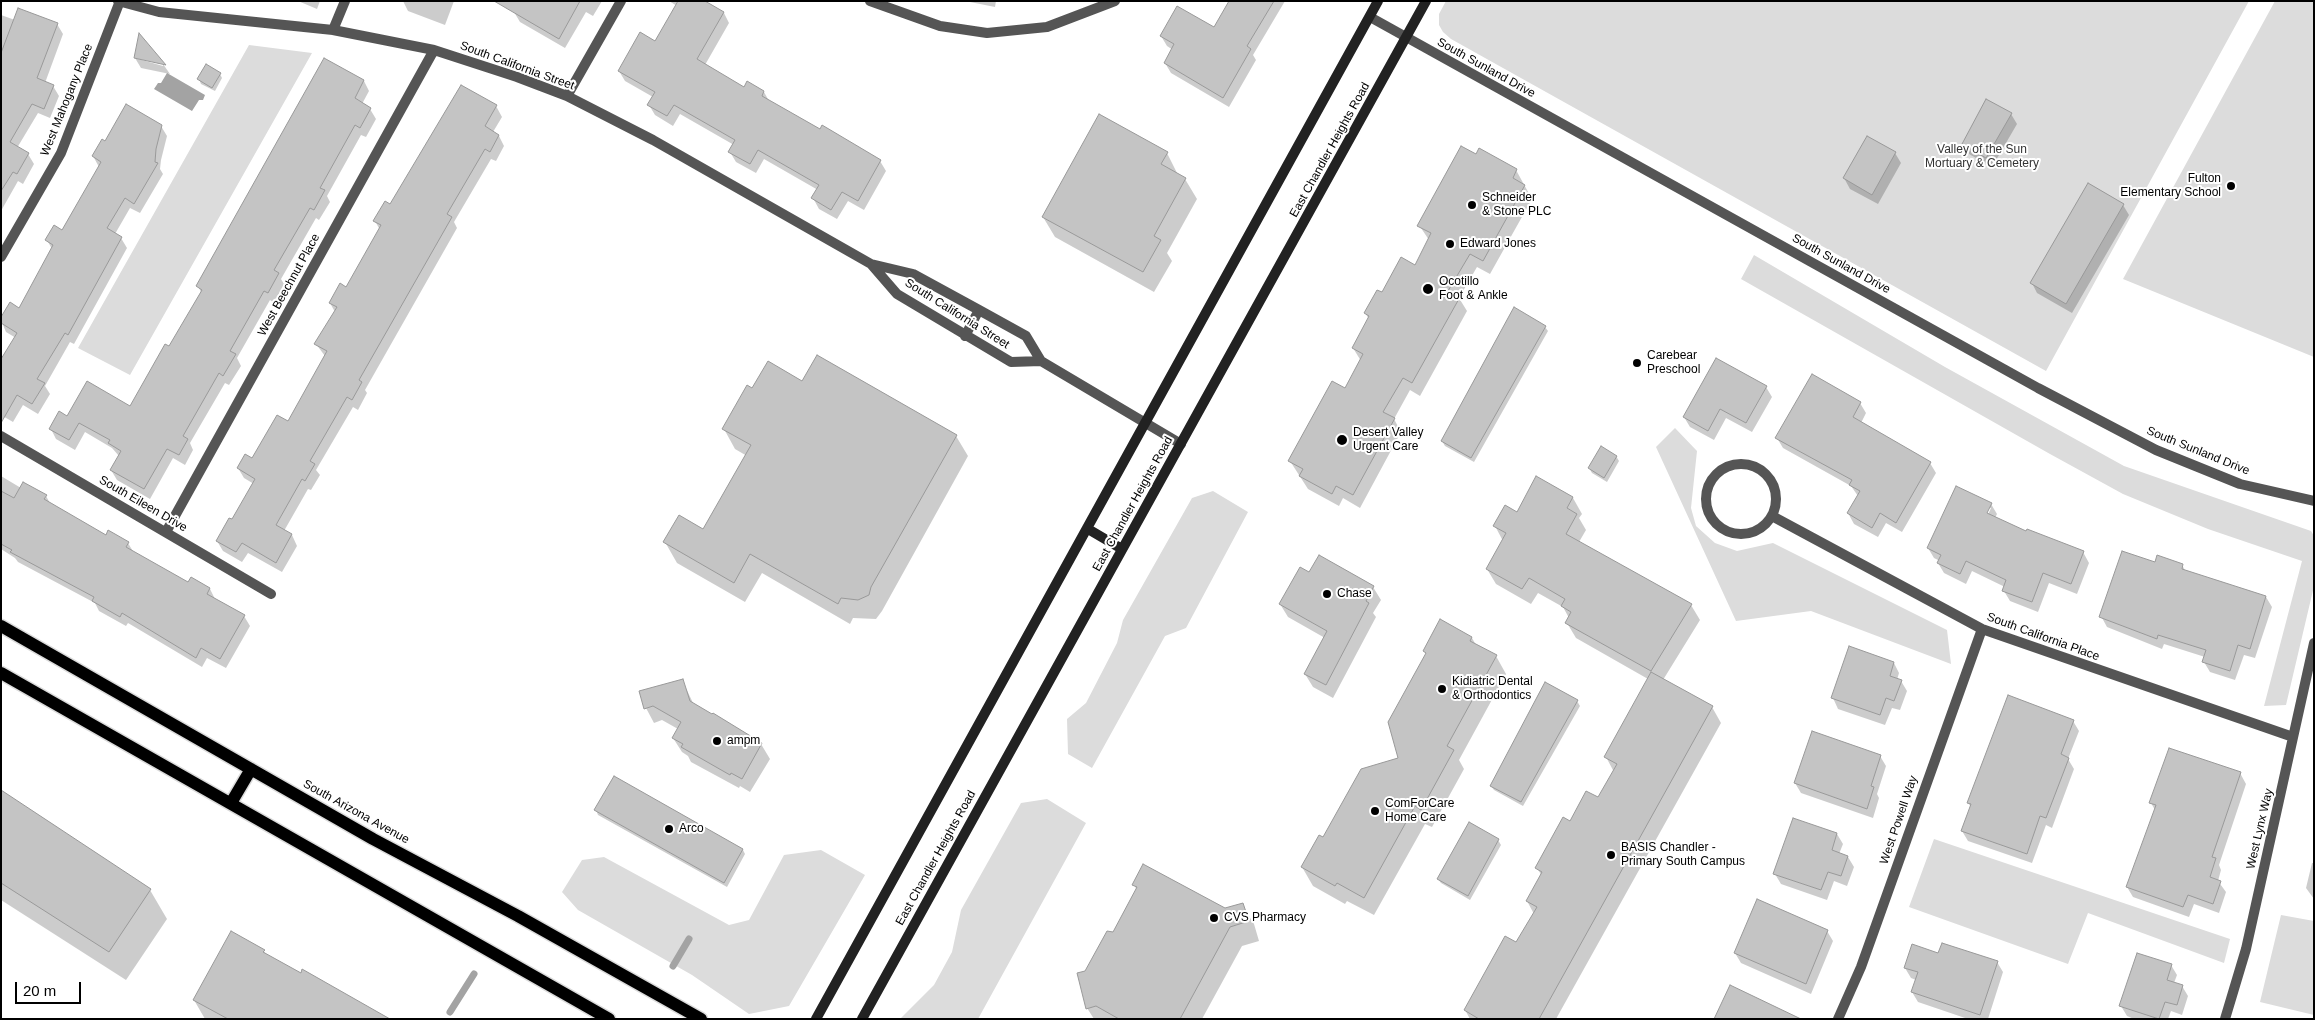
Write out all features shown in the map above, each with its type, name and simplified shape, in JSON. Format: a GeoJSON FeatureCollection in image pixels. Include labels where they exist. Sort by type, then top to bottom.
{"type":"FeatureCollection","features":[{"type":"Feature","properties":{"kind":"main road"},"geometry":{"type":"LineString","coordinates":[[816,1019],[1378,1]]}},
{"type":"Feature","properties":{"kind":"main road","name":"East Chandler Heights Road"},"geometry":{"type":"LineString","coordinates":[[862,1019],[1426,1]]}},
{"type":"Feature","properties":{"kind":"main road"},"geometry":{"type":"LineString","coordinates":[[1088,529],[1122,549]]}},
{"type":"Feature","properties":{"kind":"main road","name":"South Arizona Avenue"},"geometry":{"type":"LineString","coordinates":[[1,626],[373,838],[518,916],[701,1019]]}},
{"type":"Feature","properties":{"kind":"main road"},"geometry":{"type":"LineString","coordinates":[[1,673],[609,1019]]}},
{"type":"Feature","properties":{"kind":"main road"},"geometry":{"type":"LineString","coordinates":[[231,804],[252,769]]}},
{"type":"Feature","properties":{"kind":"street","name":"South California Street"},"geometry":{"type":"LineString","coordinates":[[119,1],[159,12],[333,30],[434,50],[517,77],[567,96],[653,140],[870,264],[913,274],[1026,336],[1040,361],[1010,362],[897,294],[870,264]]}},
{"type":"Feature","properties":{"kind":"street","name":"West Mahogany Place"},"geometry":{"type":"LineString","coordinates":[[1,256],[61,153],[119,1]]}},
{"type":"Feature","properties":{"kind":"street"},"geometry":{"type":"LineString","coordinates":[[333,30],[345,1]]}},
{"type":"Feature","properties":{"kind":"street"},"geometry":{"type":"LineString","coordinates":[[567,96],[620,1]]}},
{"type":"Feature","properties":{"kind":"street"},"geometry":{"type":"LineString","coordinates":[[870,1],[950,28],[987,33],[1047,27],[1115,1]]}},
{"type":"Feature","properties":{"kind":"street","name":"South Sunland Drive"},"geometry":{"type":"LineString","coordinates":[[1370,17],[2038,388],[2156,450],[2240,484],[2314,501]]}},
{"type":"Feature","properties":{"kind":"street","name":"West Beechnut Place"},"geometry":{"type":"LineString","coordinates":[[166,532],[434,50]]}},
{"type":"Feature","properties":{"kind":"street"},"geometry":{"type":"LineString","coordinates":[[965,336],[979,310]]}},
{"type":"Feature","properties":{"kind":"street"},"geometry":{"type":"LineString","coordinates":[[1040,361],[1181,444]]}},
{"type":"Feature","properties":{"kind":"street","name":"South Eileen Drive"},"geometry":{"type":"LineString","coordinates":[[1,436],[271,594]]}},
{"type":"Feature","properties":{"kind":"street"},"geometry":{"type":"LineString","coordinates":[[1749,465],[1759,469],[1773,484],[1775,505],[1772,516],[1757,530],[1745,534],[1733,533],[1722,529],[1713,520],[1708,510],[1706,498],[1709,486],[1725,468],[1749,465]]}},
{"type":"Feature","properties":{"kind":"street","name":"South California Place"},"geometry":{"type":"LineString","coordinates":[[1772,516],[1982,629],[2293,737]]}},
{"type":"Feature","properties":{"kind":"street","name":"West Powell Way"},"geometry":{"type":"LineString","coordinates":[[1838,1019],[1861,967],[1982,629]]}},
{"type":"Feature","properties":{"kind":"street","name":"West Lynx Way"},"geometry":{"type":"LineString","coordinates":[[2225,1019],[2246,948],[2314,642]]}},
{"type":"Feature","properties":{"kind":"green space","name":"Valley of the Sun Mortuary & Cemetery"},"geometry":{"type":"Polygon","coordinates":[[[1446,1],[2249,1],[2046,371],[1451,39],[1443,32],[1439,25],[1439,14],[1446,1]]]}},
{"type":"Feature","properties":{"kind":"green space"},"geometry":{"type":"Polygon","coordinates":[[[2275,1],[2314,1],[2314,357],[2123,279],[2275,1]]]}},
{"type":"Feature","properties":{"kind":"green space"},"geometry":{"type":"Polygon","coordinates":[[[249,45],[312,53],[130,375],[78,348],[249,45]]]}},
{"type":"Feature","properties":{"kind":"green space"},"geometry":{"type":"Polygon","coordinates":[[[1754,255],[1945,367],[2124,466],[2311,531],[2314,536],[2314,586],[2286,705],[2264,706],[2302,561],[2208,529],[2123,494],[2050,454],[1741,279],[1754,255]]]}},
{"type":"Feature","properties":{"kind":"green space"},"geometry":{"type":"Polygon","coordinates":[[[1675,428],[1697,451],[1691,508],[1696,526],[1715,543],[1737,551],[1773,543],[1947,630],[1951,664],[1811,611],[1736,621],[1656,447],[1675,428]]]}},
{"type":"Feature","properties":{"kind":"green space"},"geometry":{"type":"Polygon","coordinates":[[[1213,491],[1248,512],[1186,628],[1165,636],[1092,768],[1068,754],[1067,719],[1086,703],[1117,643],[1123,620],[1192,498],[1213,491]]]}},
{"type":"Feature","properties":{"kind":"green space"},"geometry":{"type":"Polygon","coordinates":[[[1047,799],[1086,823],[978,1019],[900,1019],[934,985],[952,952],[961,910],[1021,803],[1047,799]]]}},
{"type":"Feature","properties":{"kind":"green space"},"geometry":{"type":"Polygon","coordinates":[[[1934,839],[2230,939],[2224,963],[2088,913],[2068,964],[1909,907],[1934,839]]]}},
{"type":"Feature","properties":{"kind":"green space"},"geometry":{"type":"Polygon","coordinates":[[[821,850],[865,875],[789,1006],[749,1014],[692,975],[578,910],[562,892],[582,860],[604,857],[729,925],[749,920],[784,855],[821,850]]]}},
{"type":"Feature","properties":{"kind":"green space"},"geometry":{"type":"Polygon","coordinates":[[[2281,915],[2314,921],[2314,1015],[2260,1002],[2281,915]]]}},
{"type":"Feature","properties":{"kind":"shaded area"},"geometry":{"type":"Polygon","coordinates":[[[167,73],[205,95],[203,100],[199,100],[192,111],[154,89],[158,83],[161,83],[167,73]]]}},
{"type":"Feature","properties":{"kind":"building"},"geometry":{"type":"Polygon","coordinates":[[[494,1],[580,1],[559,39],[494,1]]]}},
{"type":"Feature","properties":{"kind":"building"},"geometry":{"type":"Polygon","coordinates":[[[678,1],[705,1],[724,12],[697,59],[744,87],[747,81],[764,91],[762,96],[820,129],[822,125],[881,160],[858,201],[842,192],[831,210],[811,198],[819,185],[758,150],[750,164],[728,152],[735,140],[674,105],[667,116],[647,105],[655,92],[618,71],[640,32],[655,41],[678,1]]]}},
{"type":"Feature","properties":{"kind":"building"},"geometry":{"type":"Polygon","coordinates":[[[1229,1],[1274,1],[1247,46],[1251,49],[1223,98],[1164,63],[1174,44],[1160,36],[1177,6],[1214,27],[1229,1]]]}},
{"type":"Feature","properties":{"kind":"building"},"geometry":{"type":"Polygon","coordinates":[[[18,8],[58,23],[37,78],[54,85],[44,109],[32,104],[10,142],[29,153],[17,174],[13,172],[1,191],[1,53],[18,8]]]}},
{"type":"Feature","properties":{"kind":"building"},"geometry":{"type":"Polygon","coordinates":[[[139,33],[166,65],[134,58],[139,33]]]}},
{"type":"Feature","properties":{"kind":"building"},"geometry":{"type":"Polygon","coordinates":[[[324,58],[364,80],[355,98],[371,108],[360,128],[355,125],[320,188],[325,190],[314,210],[310,208],[274,270],[279,273],[268,293],[264,291],[230,351],[236,354],[223,376],[219,373],[183,436],[188,439],[179,455],[167,449],[144,489],[110,470],[121,451],[108,443],[110,440],[79,423],[69,440],[49,429],[59,411],[67,416],[87,381],[130,406],[165,344],[169,346],[202,290],[196,286],[324,58]]]}},
{"type":"Feature","properties":{"kind":"building"},"geometry":{"type":"Polygon","coordinates":[[[206,64],[221,73],[212,88],[197,79],[206,64]]]}},
{"type":"Feature","properties":{"kind":"building"},"geometry":{"type":"Polygon","coordinates":[[[461,85],[497,105],[485,126],[499,135],[490,152],[485,149],[447,214],[452,217],[359,380],[362,382],[352,400],[347,397],[310,461],[315,464],[305,481],[302,479],[276,525],[292,534],[276,563],[242,543],[236,552],[216,541],[229,518],[232,519],[255,479],[237,468],[245,454],[252,458],[277,415],[288,421],[327,351],[314,344],[337,307],[329,303],[340,283],[346,287],[381,225],[373,221],[385,201],[390,204],[461,85]]]}},
{"type":"Feature","properties":{"kind":"building"},"geometry":{"type":"Polygon","coordinates":[[[1986,99],[2012,113],[1986,158],[1962,144],[1986,99]]]}},
{"type":"Feature","properties":{"kind":"building"},"geometry":{"type":"Polygon","coordinates":[[[126,104],[162,125],[156,149],[155,162],[158,163],[134,204],[125,198],[107,228],[122,237],[68,335],[65,333],[37,379],[45,383],[32,404],[17,395],[1,423],[1,359],[17,333],[1,323],[1,317],[10,302],[19,308],[53,245],[45,240],[54,225],[62,230],[101,162],[92,156],[102,139],[105,141],[126,104]]]}},
{"type":"Feature","properties":{"kind":"building"},"geometry":{"type":"Polygon","coordinates":[[[1099,114],[1168,152],[1161,164],[1186,178],[1154,236],[1161,240],[1143,272],[1042,217],[1099,114]]]}},
{"type":"Feature","properties":{"kind":"building"},"geometry":{"type":"Polygon","coordinates":[[[1867,136],[1896,152],[1872,195],[1843,178],[1867,136]]]}},
{"type":"Feature","properties":{"kind":"building"},"geometry":{"type":"Polygon","coordinates":[[[1461,146],[1476,154],[1479,148],[1517,169],[1513,178],[1525,185],[1483,261],[1470,254],[1448,291],[1460,297],[1412,383],[1403,378],[1383,412],[1395,418],[1353,495],[1336,486],[1332,494],[1299,476],[1303,469],[1288,461],[1332,381],[1345,388],[1363,354],[1352,348],[1369,316],[1364,313],[1377,290],[1382,292],[1401,257],[1415,265],[1431,233],[1417,226],[1461,146]]]}},
{"type":"Feature","properties":{"kind":"building"},"geometry":{"type":"Polygon","coordinates":[[[2088,183],[2124,204],[2066,304],[2030,283],[2088,183]]]}},
{"type":"Feature","properties":{"kind":"building"},"geometry":{"type":"Polygon","coordinates":[[[1514,307],[1546,326],[1471,458],[1441,441],[1514,307]]]}},
{"type":"Feature","properties":{"kind":"building"},"geometry":{"type":"Polygon","coordinates":[[[817,355],[957,435],[871,587],[869,595],[858,600],[841,598],[838,604],[750,554],[734,583],[663,542],[679,515],[703,529],[751,445],[722,429],[747,385],[752,388],[768,361],[802,381],[817,355]]]}},
{"type":"Feature","properties":{"kind":"building"},"geometry":{"type":"Polygon","coordinates":[[[1716,358],[1767,386],[1746,423],[1720,409],[1708,431],[1683,417],[1716,358]]]}},
{"type":"Feature","properties":{"kind":"building"},"geometry":{"type":"Polygon","coordinates":[[[1812,374],[1861,402],[1853,417],[1931,462],[1896,523],[1880,513],[1872,528],[1847,513],[1860,491],[1849,485],[1852,480],[1775,438],[1812,374]]]}},
{"type":"Feature","properties":{"kind":"building"},"geometry":{"type":"Polygon","coordinates":[[[1601,446],[1617,456],[1604,478],[1588,468],[1601,446]]]}},
{"type":"Feature","properties":{"kind":"building"},"geometry":{"type":"Polygon","coordinates":[[[1536,476],[1573,497],[1567,508],[1577,514],[1566,534],[1692,604],[1651,671],[1565,623],[1571,612],[1561,606],[1565,599],[1529,578],[1522,589],[1486,569],[1506,533],[1493,526],[1505,505],[1517,512],[1536,476]]]}},
{"type":"Feature","properties":{"kind":"building"},"geometry":{"type":"Polygon","coordinates":[[[23,482],[47,495],[44,499],[106,535],[108,530],[129,542],[126,547],[188,582],[191,577],[210,588],[207,594],[245,615],[220,659],[201,648],[196,658],[122,613],[120,617],[92,601],[94,597],[10,552],[12,550],[1,544],[1,491],[14,498],[23,482]]]}},
{"type":"Feature","properties":{"kind":"building"},"geometry":{"type":"Polygon","coordinates":[[[1956,486],[1992,503],[1987,513],[2026,531],[2027,529],[2084,551],[2071,584],[2043,573],[2032,602],[2002,591],[2006,580],[1966,561],[1960,574],[1937,563],[1941,555],[1927,548],[1956,486]]]}},
{"type":"Feature","properties":{"kind":"building"},"geometry":{"type":"Polygon","coordinates":[[[2122,551],[2155,562],[2157,555],[2183,564],[2182,569],[2266,596],[2250,649],[2238,645],[2230,671],[2202,662],[2206,650],[2158,635],[2157,639],[2099,617],[2122,551]]]}},
{"type":"Feature","properties":{"kind":"building","name":"Chase"},"geometry":{"type":"Polygon","coordinates":[[[1319,555],[1374,586],[1366,601],[1369,603],[1326,685],[1304,674],[1327,631],[1279,604],[1300,567],[1309,572],[1319,555]]]}},
{"type":"Feature","properties":{"kind":"building"},"geometry":{"type":"Polygon","coordinates":[[[1440,619],[1472,637],[1470,641],[1497,655],[1447,746],[1454,750],[1421,810],[1415,806],[1364,898],[1337,883],[1335,886],[1301,867],[1319,835],[1323,837],[1361,769],[1398,758],[1388,722],[1426,653],[1423,651],[1440,619]]]}},
{"type":"Feature","properties":{"kind":"building"},"geometry":{"type":"Polygon","coordinates":[[[1849,646],[1894,662],[1890,676],[1902,680],[1894,701],[1886,698],[1880,715],[1831,698],[1849,646]]]}},
{"type":"Feature","properties":{"kind":"building"},"geometry":{"type":"Polygon","coordinates":[[[1651,672],[1713,706],[1539,1019],[1479,1019],[1464,1010],[1505,936],[1516,942],[1537,907],[1526,901],[1542,872],[1535,868],[1563,817],[1570,821],[1586,791],[1598,797],[1617,764],[1604,757],[1651,672]]]}},
{"type":"Feature","properties":{"kind":"building","name":"ampm"},"geometry":{"type":"Polygon","coordinates":[[[683,679],[690,701],[762,743],[742,779],[731,773],[730,775],[681,747],[683,744],[672,738],[681,722],[653,706],[644,709],[639,691],[683,679]]]}},
{"type":"Feature","properties":{"kind":"building"},"geometry":{"type":"Polygon","coordinates":[[[1545,682],[1578,700],[1521,802],[1490,786],[1545,682]]]}},
{"type":"Feature","properties":{"kind":"building"},"geometry":{"type":"Polygon","coordinates":[[[2008,695],[2074,720],[2061,754],[2069,758],[2046,818],[2040,816],[2027,854],[1961,831],[1971,804],[1967,803],[2008,695]]]}},
{"type":"Feature","properties":{"kind":"building"},"geometry":{"type":"Polygon","coordinates":[[[1812,731],[1881,755],[1871,786],[1874,787],[1867,809],[1794,783],[1812,731]]]}},
{"type":"Feature","properties":{"kind":"building"},"geometry":{"type":"Polygon","coordinates":[[[2169,748],[2241,772],[2212,857],[2216,858],[2210,877],[2221,881],[2213,904],[2188,895],[2183,907],[2126,887],[2156,805],[2149,803],[2169,748]]]}},
{"type":"Feature","properties":{"kind":"building","name":"Arco"},"geometry":{"type":"Polygon","coordinates":[[[614,776],[743,849],[724,883],[594,810],[614,776]]]}},
{"type":"Feature","properties":{"kind":"building"},"geometry":{"type":"Polygon","coordinates":[[[1,790],[151,889],[109,952],[1,883],[1,790]]]}},
{"type":"Feature","properties":{"kind":"building"},"geometry":{"type":"Polygon","coordinates":[[[1793,818],[1837,833],[1832,850],[1848,856],[1841,876],[1828,872],[1821,890],[1773,874],[1793,818]]]}},
{"type":"Feature","properties":{"kind":"building"},"geometry":{"type":"Polygon","coordinates":[[[1469,822],[1499,839],[1468,896],[1437,879],[1469,822]]]}},
{"type":"Feature","properties":{"kind":"building","name":"CVS Pharmacy"},"geometry":{"type":"Polygon","coordinates":[[[1143,864],[1225,908],[1243,903],[1249,921],[1230,927],[1180,1019],[1119,1019],[1096,1006],[1086,1009],[1077,973],[1085,971],[1107,931],[1113,932],[1137,887],[1132,885],[1143,864]]]}},
{"type":"Feature","properties":{"kind":"building"},"geometry":{"type":"Polygon","coordinates":[[[1757,899],[1828,930],[1806,984],[1734,953],[1757,899]]]}},
{"type":"Feature","properties":{"kind":"building"},"geometry":{"type":"Polygon","coordinates":[[[231,931],[265,950],[263,952],[301,973],[302,969],[390,1019],[228,1019],[193,1000],[231,931]]]}},
{"type":"Feature","properties":{"kind":"building"},"geometry":{"type":"Polygon","coordinates":[[[1942,943],[1998,961],[1980,1015],[1911,992],[1918,972],[1904,968],[1912,944],[1938,953],[1942,943]]]}},
{"type":"Feature","properties":{"kind":"building"},"geometry":{"type":"Polygon","coordinates":[[[2137,953],[2172,964],[2167,980],[2183,985],[2177,1005],[2165,1002],[2159,1019],[2119,1006],[2137,953]]]}},
{"type":"Feature","properties":{"kind":"building"},"geometry":{"type":"Polygon","coordinates":[[[1730,985],[1801,1019],[1714,1019],[1730,985]]]}},
{"type":"Feature","properties":{"kind":"waterway"},"geometry":{"type":"LineString","coordinates":[[673,966],[689,939]]}},
{"type":"Feature","properties":{"kind":"waterway"},"geometry":{"type":"LineString","coordinates":[[450,1012],[474,974]]}},
{"type":"Feature","properties":{"kind":"place","name":"Fulton Elementary School"},"geometry":{"type":"Point","coordinates":[2231,186]}},
{"type":"Feature","properties":{"kind":"place","name":"Schneider & Stone PLC"},"geometry":{"type":"Point","coordinates":[1472,205]}},
{"type":"Feature","properties":{"kind":"place","name":"Edward Jones"},"geometry":{"type":"Point","coordinates":[1450,244]}},
{"type":"Feature","properties":{"kind":"place","name":"Ocotillo Foot & Ankle"},"geometry":{"type":"Point","coordinates":[1428,289]}},
{"type":"Feature","properties":{"kind":"place","name":"Carebear Preschool"},"geometry":{"type":"Point","coordinates":[1637,363]}},
{"type":"Feature","properties":{"kind":"place","name":"Desert Valley Urgent Care"},"geometry":{"type":"Point","coordinates":[1342,440]}},
{"type":"Feature","properties":{"kind":"place","name":"Chase"},"geometry":{"type":"Point","coordinates":[1327,594]}},
{"type":"Feature","properties":{"kind":"place","name":"Kidiatric Dental & Orthodontics"},"geometry":{"type":"Point","coordinates":[1442,689]}},
{"type":"Feature","properties":{"kind":"place","name":"ampm"},"geometry":{"type":"Point","coordinates":[717,741]}},
{"type":"Feature","properties":{"kind":"place","name":"ComForCare Home Care"},"geometry":{"type":"Point","coordinates":[1375,811]}},
{"type":"Feature","properties":{"kind":"place","name":"Arco"},"geometry":{"type":"Point","coordinates":[669,829]}},
{"type":"Feature","properties":{"kind":"place","name":"BASIS Chandler - Primary South Campus"},"geometry":{"type":"Point","coordinates":[1611,855]}},
{"type":"Feature","properties":{"kind":"place","name":"CVS Pharmacy"},"geometry":{"type":"Point","coordinates":[1214,918]}}]}
